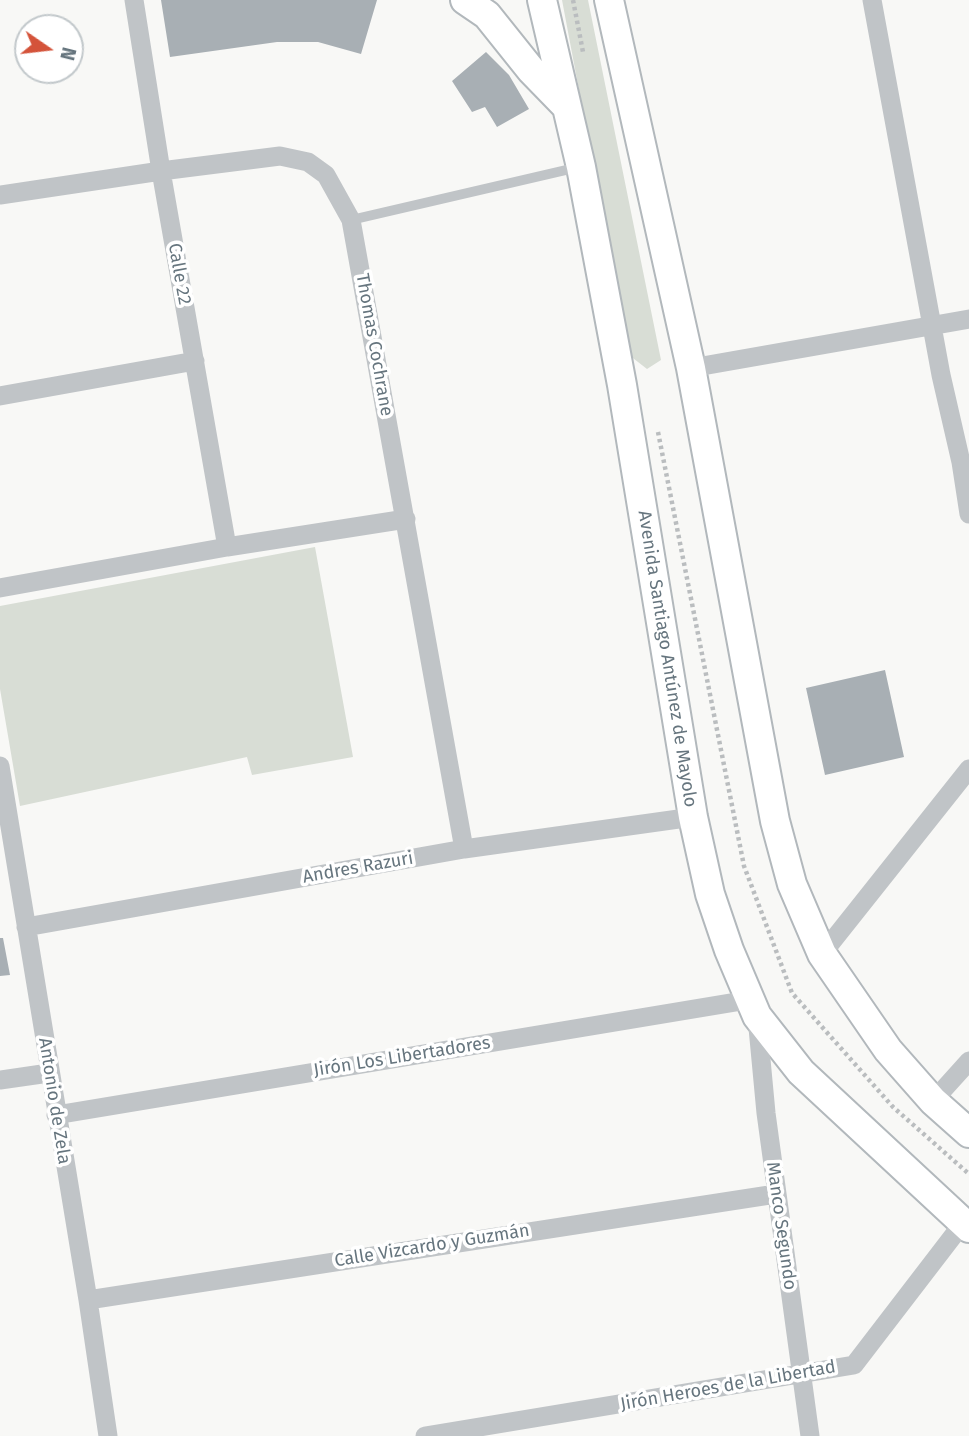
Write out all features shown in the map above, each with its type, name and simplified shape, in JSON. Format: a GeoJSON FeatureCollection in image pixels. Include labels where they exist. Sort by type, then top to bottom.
{"type":"FeatureCollection","features":[{"type":"Feature","properties":{"kind":"main road"},"geometry":{"type":"LineString","coordinates":[[465,0],[487,15],[531,70],[566,106]]}},
{"type":"Feature","properties":{"kind":"main road","name":"Avenida Santiago Antúnez de Mayolo"},"geometry":{"type":"LineString","coordinates":[[542,0],[580,167],[622,385],[693,817],[710,894],[753,1008],[802,1072],[966,1226]]}},
{"type":"Feature","properties":{"kind":"main road"},"geometry":{"type":"LineString","coordinates":[[609,0],[691,368],[775,821],[793,884],[822,954],[887,1050],[933,1101],[969,1133]]}},
{"type":"Feature","properties":{"kind":"main road"},"geometry":{"type":"LineString","coordinates":[[619,43],[622,0]]}},
{"type":"Feature","properties":{"kind":"street","name":"Calle 22"},"geometry":{"type":"LineString","coordinates":[[134,0],[227,547]]}},
{"type":"Feature","properties":{"kind":"street"},"geometry":{"type":"LineString","coordinates":[[872,0],[932,326],[965,466],[969,514]]}},
{"type":"Feature","properties":{"kind":"street","name":"Thomas Cochrane"},"geometry":{"type":"LineString","coordinates":[[0,195],[280,156],[308,162],[326,174],[351,220],[464,849]]}},
{"type":"Feature","properties":{"kind":"street"},"geometry":{"type":"LineString","coordinates":[[691,368],[969,319]]}},
{"type":"Feature","properties":{"kind":"street"},"geometry":{"type":"LineString","coordinates":[[0,396],[195,361]]}},
{"type":"Feature","properties":{"kind":"street"},"geometry":{"type":"LineString","coordinates":[[0,588],[227,547],[406,519]]}},
{"type":"Feature","properties":{"kind":"street","name":"Antonio de Zela"},"geometry":{"type":"LineString","coordinates":[[0,766],[108,1436]]}},
{"type":"Feature","properties":{"kind":"street"},"geometry":{"type":"LineString","coordinates":[[822,954],[969,769]]}},
{"type":"Feature","properties":{"kind":"street","name":"Andres Razuri"},"geometry":{"type":"LineString","coordinates":[[26,927],[464,849],[693,817]]}},
{"type":"Feature","properties":{"kind":"street","name":"Jirón Los Libertadores"},"geometry":{"type":"LineString","coordinates":[[56,1115],[753,1008]]}},
{"type":"Feature","properties":{"kind":"street","name":"Manco Segundo"},"geometry":{"type":"LineString","coordinates":[[753,1008],[810,1436]]}},
{"type":"Feature","properties":{"kind":"street"},"geometry":{"type":"LineString","coordinates":[[933,1101],[969,1060]]}},
{"type":"Feature","properties":{"kind":"street"},"geometry":{"type":"LineString","coordinates":[[0,1080],[49,1073]]}},
{"type":"Feature","properties":{"kind":"street","name":"Calle Vizcardo y Guzmán"},"geometry":{"type":"LineString","coordinates":[[88,1300],[776,1194]]}},
{"type":"Feature","properties":{"kind":"street","name":"Jirón Heroes de la Libertad"},"geometry":{"type":"LineString","coordinates":[[425,1436],[854,1365],[966,1226]]}},
{"type":"Feature","properties":{"kind":"lane"},"geometry":{"type":"LineString","coordinates":[[351,220],[580,167]]}},
{"type":"Feature","properties":{"kind":"shaded area"},"geometry":{"type":"Polygon","coordinates":[[[562,0],[588,0],[661,360],[647,369],[629,355],[562,0]]]}},
{"type":"Feature","properties":{"kind":"shaded area"},"geometry":{"type":"Polygon","coordinates":[[[315,547],[353,757],[252,775],[247,757],[20,806],[0,689],[0,606],[315,547]]]}},
{"type":"Feature","properties":{"kind":"building"},"geometry":{"type":"Polygon","coordinates":[[[161,0],[377,0],[361,54],[318,42],[277,42],[170,57],[161,0]]]}},
{"type":"Feature","properties":{"kind":"building"},"geometry":{"type":"Polygon","coordinates":[[[486,52],[509,75],[529,109],[497,127],[485,107],[472,112],[452,81],[486,52]]]}},
{"type":"Feature","properties":{"kind":"building"},"geometry":{"type":"Polygon","coordinates":[[[885,670],[904,757],[825,775],[806,688],[885,670]]]}},
{"type":"Feature","properties":{"kind":"building"},"geometry":{"type":"Polygon","coordinates":[[[0,938],[3,938],[10,975],[0,976],[0,938]]]}}]}
